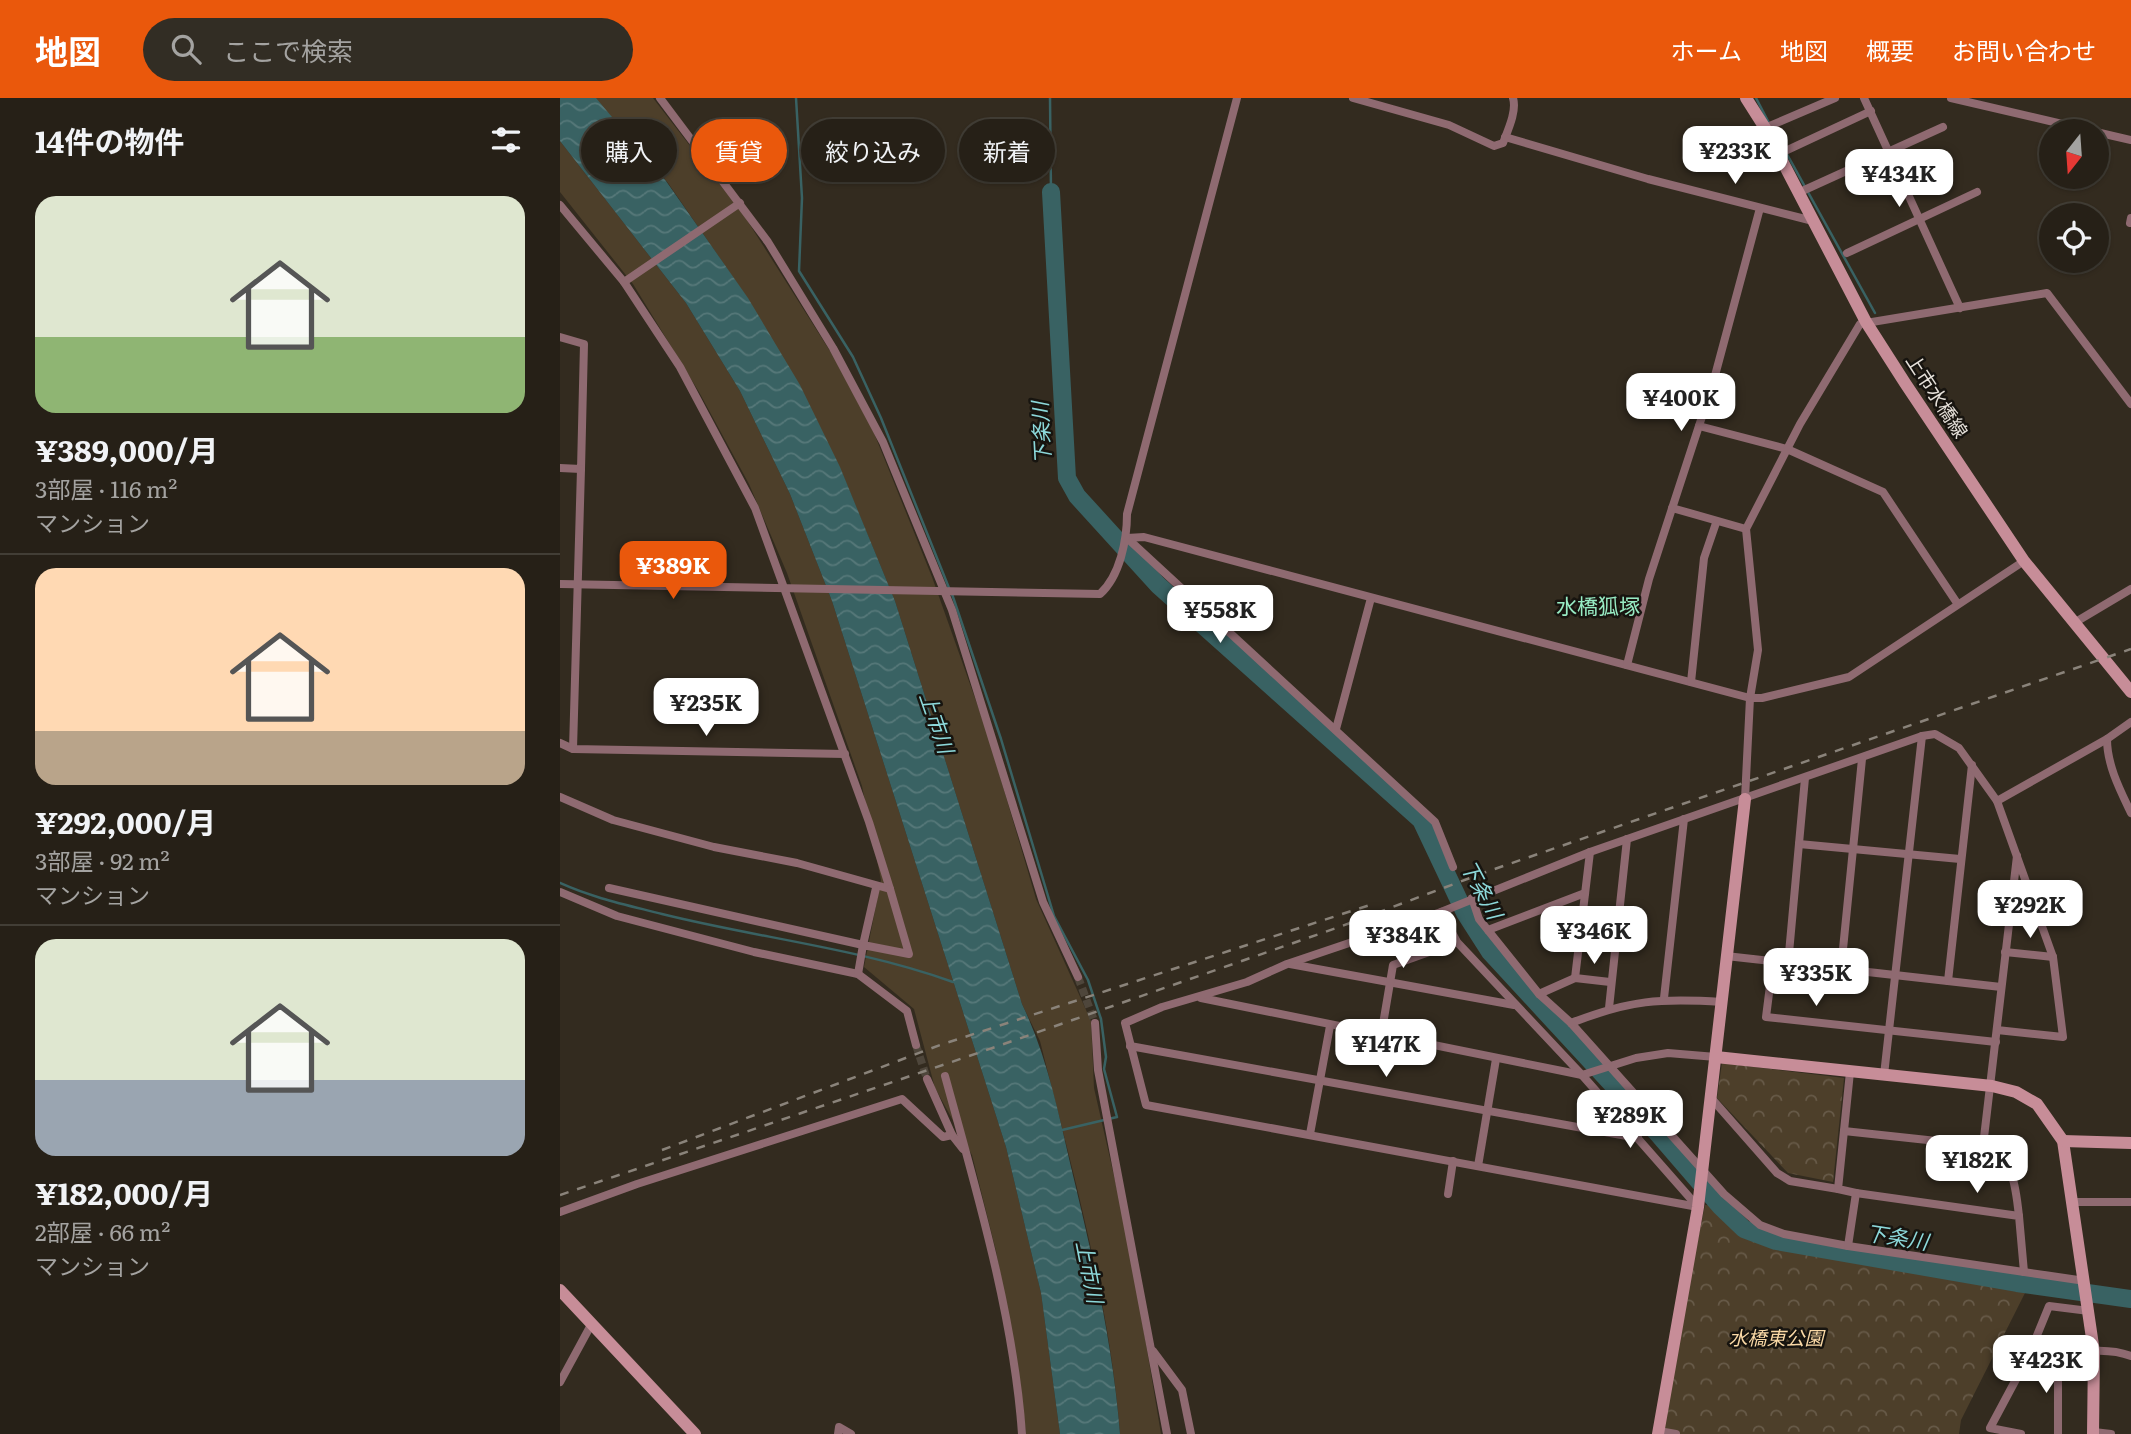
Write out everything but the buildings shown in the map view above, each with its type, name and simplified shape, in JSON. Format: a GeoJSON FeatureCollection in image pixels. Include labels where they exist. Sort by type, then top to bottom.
{"type":"FeatureCollection","features":[{"type":"Feature","properties":{"kind":"street"},"geometry":{"type":"LineString","coordinates":[[660,98],[740,203],[812,312],[883,442],[944,592],[990,726],[1043,902],[1078,977]]}},
{"type":"Feature","properties":{"kind":"street"},"geometry":{"type":"LineString","coordinates":[[560,584],[1100,594],[1107,587],[1127,538],[1127,514],[1237,98]]}},
{"type":"Feature","properties":{"kind":"street"},"geometry":{"type":"LineString","coordinates":[[1353,98],[1449,125],[1494,146],[1503,143],[1506,136],[1515,104],[1513,98]]}},
{"type":"Feature","properties":{"kind":"street","name":"上市水橋線"},"geometry":{"type":"LineString","coordinates":[[1745,98],[1765,128],[1800,192],[1866,322],[2024,561],[2131,692]]}},
{"type":"Feature","properties":{"kind":"street"},"geometry":{"type":"LineString","coordinates":[[1765,128],[1835,98]]}},
{"type":"Feature","properties":{"kind":"street"},"geometry":{"type":"LineString","coordinates":[[1864,98],[1961,308]]}},
{"type":"Feature","properties":{"kind":"street"},"geometry":{"type":"LineString","coordinates":[[1951,98],[2039,119]]}},
{"type":"Feature","properties":{"kind":"street"},"geometry":{"type":"LineString","coordinates":[[1779,154],[1871,111]]}},
{"type":"Feature","properties":{"kind":"street"},"geometry":{"type":"LineString","coordinates":[[1800,192],[1943,127]]}},
{"type":"Feature","properties":{"kind":"street"},"geometry":{"type":"LineString","coordinates":[[2109,135],[2131,140]]}},
{"type":"Feature","properties":{"kind":"street"},"geometry":{"type":"LineString","coordinates":[[1506,136],[1648,179],[1815,221]]}},
{"type":"Feature","properties":{"kind":"street"},"geometry":{"type":"LineString","coordinates":[[1846,253],[1977,192]]}},
{"type":"Feature","properties":{"kind":"street"},"geometry":{"type":"LineString","coordinates":[[624,282],[740,203]]}},
{"type":"Feature","properties":{"kind":"street"},"geometry":{"type":"LineString","coordinates":[[560,205],[624,282],[680,367],[755,508],[789,589],[890,889],[909,954],[610,888]]}},
{"type":"Feature","properties":{"kind":"street"},"geometry":{"type":"LineString","coordinates":[[1627,665],[1649,579],[1699,426],[1760,208]]}},
{"type":"Feature","properties":{"kind":"street"},"geometry":{"type":"LineString","coordinates":[[1675,1434],[1658,1433],[1699,1202],[1745,799],[1749,698],[1758,650],[1746,529],[1838,358],[1860,324],[1866,322],[2047,293],[2131,404]]}},
{"type":"Feature","properties":{"kind":"street"},"geometry":{"type":"LineString","coordinates":[[560,337],[584,344],[573,749]]}},
{"type":"Feature","properties":{"kind":"street"},"geometry":{"type":"LineString","coordinates":[[1699,426],[1787,449],[1882,492],[1957,603]]}},
{"type":"Feature","properties":{"kind":"street"},"geometry":{"type":"LineString","coordinates":[[560,468],[581,469]]}},
{"type":"Feature","properties":{"kind":"street"},"geometry":{"type":"LineString","coordinates":[[1672,508],[1716,523],[1746,529]]}},
{"type":"Feature","properties":{"kind":"street"},"geometry":{"type":"LineString","coordinates":[[1691,682],[1704,558],[1716,523]]}},
{"type":"Feature","properties":{"kind":"street"},"geometry":{"type":"LineString","coordinates":[[1127,538],[1144,537],[1749,698],[1762,698],[1849,677],[2024,561]]}},
{"type":"Feature","properties":{"kind":"street"},"geometry":{"type":"LineString","coordinates":[[1127,538],[1435,822],[1453,867]]}},
{"type":"Feature","properties":{"kind":"street"},"geometry":{"type":"LineString","coordinates":[[2074,623],[2131,589]]}},
{"type":"Feature","properties":{"kind":"street"},"geometry":{"type":"LineString","coordinates":[[1336,729],[1371,598]]}},
{"type":"Feature","properties":{"kind":"street"},"geometry":{"type":"LineString","coordinates":[[1997,801],[2131,723]]}},
{"type":"Feature","properties":{"kind":"street"},"geometry":{"type":"LineString","coordinates":[[1699,1202],[1478,1166],[1146,1105],[1125,1023],[1162,1007],[1247,982],[1287,964],[1443,911],[1626,839],[1922,736],[1935,734],[1949,740],[1972,764],[1997,801],[2018,853],[2053,957],[2063,1037],[1997,1030]]}},
{"type":"Feature","properties":{"kind":"street"},"geometry":{"type":"LineString","coordinates":[[1884,1074],[1922,736]]}},
{"type":"Feature","properties":{"kind":"street"},"geometry":{"type":"LineString","coordinates":[[2107,739],[2117,785],[2131,813]]}},
{"type":"Feature","properties":{"kind":"street"},"geometry":{"type":"LineString","coordinates":[[560,743],[573,749],[845,754]]}},
{"type":"Feature","properties":{"kind":"street"},"geometry":{"type":"LineString","coordinates":[[1841,969],[1862,759]]}},
{"type":"Feature","properties":{"kind":"street"},"geometry":{"type":"LineString","coordinates":[[1948,981],[1972,764]]}},
{"type":"Feature","properties":{"kind":"street"},"geometry":{"type":"LineString","coordinates":[[1788,964],[1805,778]]}},
{"type":"Feature","properties":{"kind":"street"},"geometry":{"type":"LineString","coordinates":[[560,797],[612,820],[714,847],[797,863],[876,888],[890,889]]}},
{"type":"Feature","properties":{"kind":"street"},"geometry":{"type":"LineString","coordinates":[[1664,998],[1684,820]]}},
{"type":"Feature","properties":{"kind":"street"},"geometry":{"type":"LineString","coordinates":[[1609,1008],[1626,839]]}},
{"type":"Feature","properties":{"kind":"street"},"geometry":{"type":"LineString","coordinates":[[1799,844],[1960,859]]}},
{"type":"Feature","properties":{"kind":"street"},"geometry":{"type":"LineString","coordinates":[[1575,978],[1590,852]]}},
{"type":"Feature","properties":{"kind":"street"},"geometry":{"type":"LineString","coordinates":[[1983,1146],[2018,853]]}},
{"type":"Feature","properties":{"kind":"street"},"geometry":{"type":"LineString","coordinates":[[858,974],[876,888]]}},
{"type":"Feature","properties":{"kind":"street"},"geometry":{"type":"LineString","coordinates":[[560,892],[627,919],[754,952],[858,974],[907,1011],[916,1045]]}},
{"type":"Feature","properties":{"kind":"street"},"geometry":{"type":"LineString","coordinates":[[1488,930],[1585,893]]}},
{"type":"Feature","properties":{"kind":"street"},"geometry":{"type":"LineString","coordinates":[[1469,900],[1479,919],[1539,994],[1571,1023],[1702,1173],[1760,1225],[1784,1234],[1848,1246],[2024,1272],[2086,1286]]}},
{"type":"Feature","properties":{"kind":"street"},"geometry":{"type":"LineString","coordinates":[[1443,911],[1457,942],[1514,1005],[1585,1075],[1638,1138],[1699,1202]]}},
{"type":"Feature","properties":{"kind":"street"},"geometry":{"type":"LineString","coordinates":[[1381,1036],[1393,965],[1457,942]]}},
{"type":"Feature","properties":{"kind":"street"},"geometry":{"type":"LineString","coordinates":[[2005,952],[2053,957]]}},
{"type":"Feature","properties":{"kind":"street"},"geometry":{"type":"LineString","coordinates":[[1726,956],[2001,987]]}},
{"type":"Feature","properties":{"kind":"street"},"geometry":{"type":"LineString","coordinates":[[1773,962],[1766,1017],[1996,1042]]}},
{"type":"Feature","properties":{"kind":"street"},"geometry":{"type":"LineString","coordinates":[[1287,964],[1514,1005]]}},
{"type":"Feature","properties":{"kind":"street"},"geometry":{"type":"LineString","coordinates":[[1539,994],[1575,978],[1610,982]]}},
{"type":"Feature","properties":{"kind":"street"},"geometry":{"type":"LineString","coordinates":[[1198,998],[1585,1075],[1636,1058],[1668,1053],[1992,1086],[2016,1092],[2036,1104],[2063,1141],[2094,1352],[2093,1433],[2110,1434]]}},
{"type":"Feature","properties":{"kind":"street"},"geometry":{"type":"LineString","coordinates":[[1571,1023],[1609,1008],[1664,998],[1722,1002]]}},
{"type":"Feature","properties":{"kind":"street"},"geometry":{"type":"LineString","coordinates":[[1095,1023],[1098,1070],[1167,1434]]}},
{"type":"Feature","properties":{"kind":"street"},"geometry":{"type":"LineString","coordinates":[[1310,1134],[1330,1026]]}},
{"type":"Feature","properties":{"kind":"street"},"geometry":{"type":"LineString","coordinates":[[1130,1046],[1638,1138]]}},
{"type":"Feature","properties":{"kind":"street"},"geometry":{"type":"LineString","coordinates":[[1478,1166],[1496,1059]]}},
{"type":"Feature","properties":{"kind":"street"},"geometry":{"type":"LineString","coordinates":[[1838,1189],[1850,1072]]}},
{"type":"Feature","properties":{"kind":"street"},"geometry":{"type":"LineString","coordinates":[[945,1076],[994,1267],[1020,1402],[1022,1434]]}},
{"type":"Feature","properties":{"kind":"street"},"geometry":{"type":"LineString","coordinates":[[927,1079],[953,1135],[966,1154]]}},
{"type":"Feature","properties":{"kind":"street"},"geometry":{"type":"LineString","coordinates":[[560,1212],[637,1184],[902,1099],[943,1138],[953,1135]]}},
{"type":"Feature","properties":{"kind":"street"},"geometry":{"type":"LineString","coordinates":[[1712,1099],[1777,1173],[1790,1181],[2019,1216]]}},
{"type":"Feature","properties":{"kind":"street"},"geometry":{"type":"LineString","coordinates":[[1844,1131],[1983,1146],[2012,1168],[2024,1272]]}},
{"type":"Feature","properties":{"kind":"street"},"geometry":{"type":"LineString","coordinates":[[2063,1141],[2131,1143]]}},
{"type":"Feature","properties":{"kind":"street"},"geometry":{"type":"LineString","coordinates":[[1448,1195],[1453,1161]]}},
{"type":"Feature","properties":{"kind":"street"},"geometry":{"type":"LineString","coordinates":[[1848,1246],[1856,1193]]}},
{"type":"Feature","properties":{"kind":"street"},"geometry":{"type":"LineString","coordinates":[[2071,1202],[2131,1202]]}},
{"type":"Feature","properties":{"kind":"street"},"geometry":{"type":"LineString","coordinates":[[560,1290],[695,1434]]}},
{"type":"Feature","properties":{"kind":"street"},"geometry":{"type":"LineString","coordinates":[[2021,1434],[1990,1428],[2029,1355],[2049,1306],[2089,1309]]}},
{"type":"Feature","properties":{"kind":"street"},"geometry":{"type":"LineString","coordinates":[[560,1382],[591,1325]]}},
{"type":"Feature","properties":{"kind":"street"},"geometry":{"type":"LineString","coordinates":[[1151,1348],[1182,1390],[1191,1434]]}},
{"type":"Feature","properties":{"kind":"street"},"geometry":{"type":"LineString","coordinates":[[2029,1355],[2058,1356],[2116,1350],[2131,1356]]}},
{"type":"Feature","properties":{"kind":"street"},"geometry":{"type":"LineString","coordinates":[[2058,1356],[2058,1434]]}},
{"type":"Feature","properties":{"kind":"street"},"geometry":{"type":"LineString","coordinates":[[838,1434],[839,1427],[851,1434]]}},
{"type":"Feature","properties":{"kind":"green space"},"geometry":{"type":"Polygon","coordinates":[[[595,98],[653,98],[669,119],[613,119],[595,98]]]}},
{"type":"Feature","properties":{"kind":"green space"},"geometry":{"type":"Polygon","coordinates":[[[677,129],[691,147],[691,182],[718,182],[745,217],[835,359],[874,433],[932,577],[987,732],[1036,899],[1091,1021],[1094,1088],[1129,1242],[1161,1434],[1120,1434],[1099,1285],[1040,1041],[1022,1004],[895,601],[842,473],[748,299],[668,183],[677,182],[677,129]]]}},
{"type":"Feature","properties":{"kind":"green space"},"geometry":{"type":"Polygon","coordinates":[[[560,141],[581,168],[581,182],[592,182],[686,303],[740,391],[790,494],[832,601],[1006,1147],[1041,1293],[1060,1434],[1026,1434],[1020,1382],[996,1251],[972,1155],[935,1088],[914,1009],[864,967],[881,880],[862,786],[787,573],[749,484],[699,392],[633,284],[560,192],[560,141]]]}},
{"type":"Feature","properties":{"kind":"green space"},"geometry":{"type":"Polygon","coordinates":[[[1722,1063],[1844,1078],[1833,1182],[1788,1173],[1717,1098],[1722,1063]]]}},
{"type":"Feature","properties":{"kind":"green space","name":"水橋東公園"},"geometry":{"type":"Polygon","coordinates":[[[1705,1205],[1720,1206],[1744,1229],[1776,1241],[2029,1285],[1961,1420],[1959,1434],[1676,1434],[1659,1431],[1705,1205]]]}},
{"type":"Feature","properties":{"kind":"water"},"geometry":{"type":"Polygon","coordinates":[[[560,98],[596,98],[614,119],[581,119],[581,168],[560,141],[560,98]]]}},
{"type":"Feature","properties":{"kind":"water","name":"上市川"},"geometry":{"type":"Polygon","coordinates":[[[592,182],[667,182],[748,298],[800,385],[840,467],[895,601],[1022,1004],[1051,1084],[1101,1299],[1120,1434],[1060,1434],[1041,1293],[1006,1147],[832,601],[790,494],[740,391],[686,303],[592,182]]]}},
{"type":"Feature","properties":{"kind":"waterway"},"geometry":{"type":"LineString","coordinates":[[796,98],[802,198],[799,271],[853,357],[881,418],[949,588]]}},
{"type":"Feature","properties":{"kind":"waterway"},"geometry":{"type":"LineString","coordinates":[[1050,98],[1051,192]]}},
{"type":"Feature","properties":{"kind":"waterway"},"geometry":{"type":"LineString","coordinates":[[1756,98],[1769,123]]}},
{"type":"Feature","properties":{"kind":"waterway"},"geometry":{"type":"LineString","coordinates":[[1773,129],[1875,313]]}},
{"type":"Feature","properties":{"kind":"waterway","name":"下条川"},"geometry":{"type":"LineString","coordinates":[[1051,192],[1067,478],[1077,496],[1158,585],[1421,820],[1465,913],[1490,952],[1658,1134],[1720,1206],[1744,1229],[1776,1241],[2017,1283],[2131,1299]]}},
{"type":"Feature","properties":{"kind":"waterway"},"geometry":{"type":"LineString","coordinates":[[952,594],[1001,739],[1054,916],[1088,980],[1101,1019],[1106,1057],[1104,1069],[1117,1117],[1062,1130]]}},
{"type":"Feature","properties":{"kind":"waterway"},"geometry":{"type":"LineString","coordinates":[[560,883],[636,907],[881,960],[953,982]]}},
{"type":"Feature","properties":{"kind":"tunnel"},"geometry":{"type":"LineString","coordinates":[[1078,977],[1095,1023]]}},
{"type":"Feature","properties":{"kind":"tunnel"},"geometry":{"type":"LineString","coordinates":[[916,1045],[927,1079]]}},
{"type":"Feature","properties":{"kind":"railway"},"geometry":{"type":"LineString","coordinates":[[560,1195],[978,1053],[1342,926],[1486,872],[2131,649]]}},
{"type":"Feature","properties":{"kind":"railway"},"geometry":{"type":"LineString","coordinates":[[662,1150],[940,1045],[1376,903]]}},
{"type":"Feature","properties":{"kind":"district","name":"水橋狐塚"},"geometry":{"type":"Point","coordinates":[1598,607]}}]}
